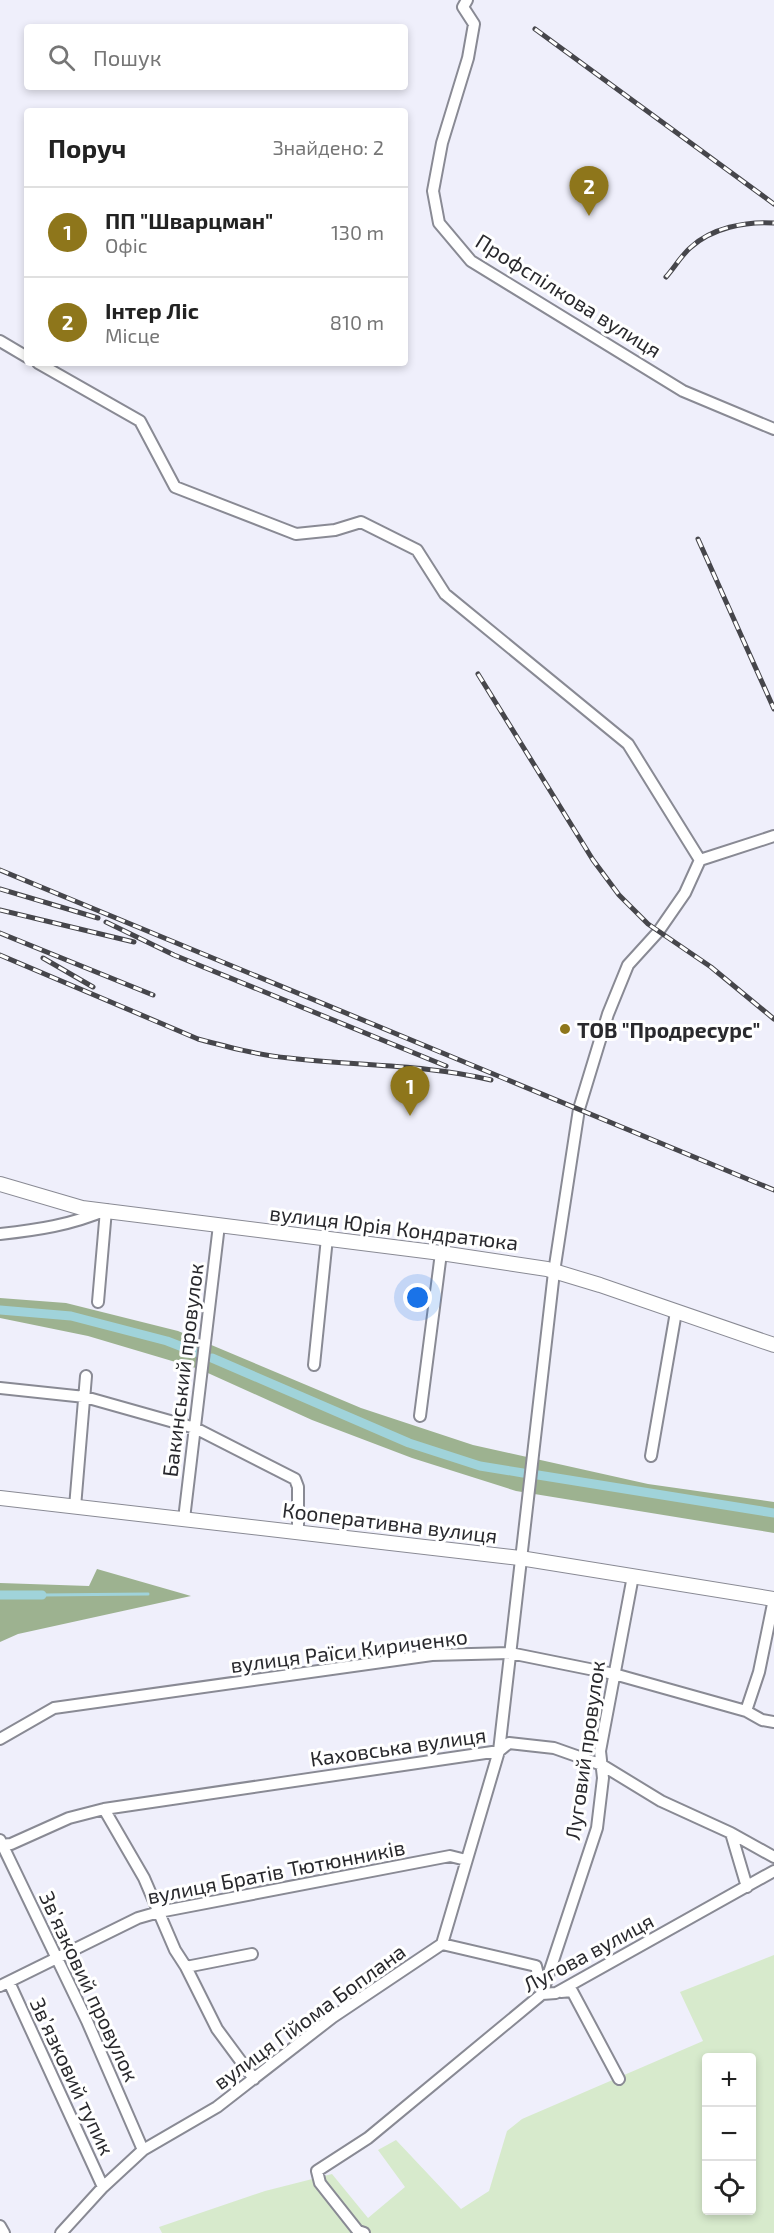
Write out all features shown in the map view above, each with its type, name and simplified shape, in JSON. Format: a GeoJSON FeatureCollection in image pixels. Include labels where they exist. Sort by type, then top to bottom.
{"type":"FeatureCollection","features":[{"type":"Feature","properties":{"kind":"street","name":"Профспілкова вулиця"},"geometry":{"type":"LineString","coordinates":[[467,0],[463,7],[474,24],[468,58],[442,143],[433,191],[439,223],[471,261],[683,391],[774,429]]}},
{"type":"Feature","properties":{"kind":"street"},"geometry":{"type":"LineString","coordinates":[[0,341],[24,355]]}},
{"type":"Feature","properties":{"kind":"street"},"geometry":{"type":"LineString","coordinates":[[43,366],[140,421],[176,487],[296,534],[335,530],[361,522],[417,550],[445,594],[628,744],[700,860]]}},
{"type":"Feature","properties":{"kind":"street"},"geometry":{"type":"LineString","coordinates":[[619,2079],[572,1991],[542,1994],[536,1966],[442,1944],[499,1751],[554,1272],[579,1109],[608,1014],[628,965],[658,932],[685,893],[700,860],[774,836]]}},
{"type":"Feature","properties":{"kind":"street","name":"вулиця Юрія Кондратюка"},"geometry":{"type":"LineString","coordinates":[[0,1184],[82,1208],[516,1263],[600,1285],[774,1345]]}},
{"type":"Feature","properties":{"kind":"street"},"geometry":{"type":"LineString","coordinates":[[0,1234],[47,1229],[82,1221],[106,1210],[98,1302]]}},
{"type":"Feature","properties":{"kind":"street","name":"Бакинський провулок"},"geometry":{"type":"LineString","coordinates":[[184,1519],[219,1225]]}},
{"type":"Feature","properties":{"kind":"street"},"geometry":{"type":"LineString","coordinates":[[314,1365],[327,1238]]}},
{"type":"Feature","properties":{"kind":"street"},"geometry":{"type":"LineString","coordinates":[[420,1416],[441,1253]]}},
{"type":"Feature","properties":{"kind":"street"},"geometry":{"type":"LineString","coordinates":[[651,1456],[676,1312]]}},
{"type":"Feature","properties":{"kind":"street"},"geometry":{"type":"LineString","coordinates":[[75,1507],[86,1376]]}},
{"type":"Feature","properties":{"kind":"street"},"geometry":{"type":"LineString","coordinates":[[0,1388],[85,1397],[195,1428],[295,1479],[298,1487],[298,1531]]}},
{"type":"Feature","properties":{"kind":"street","name":"Кооперативна вулиця"},"geometry":{"type":"LineString","coordinates":[[0,1498],[520,1558],[774,1599]]}},
{"type":"Feature","properties":{"kind":"street","name":"Луговий провулок"},"geometry":{"type":"LineString","coordinates":[[542,1994],[597,1828],[603,1778],[600,1751],[633,1576]]}},
{"type":"Feature","properties":{"kind":"street"},"geometry":{"type":"LineString","coordinates":[[746,1711],[759,1672],[774,1599]]}},
{"type":"Feature","properties":{"kind":"street","name":"вулиця Раїси Кириченко"},"geometry":{"type":"LineString","coordinates":[[0,1739],[54,1708],[432,1655],[510,1653],[614,1674],[746,1711],[762,1720],[774,1722]]}},
{"type":"Feature","properties":{"kind":"street","name":"Каховська вулиця"},"geometry":{"type":"LineString","coordinates":[[1,1843],[69,1818],[104,1809],[499,1751],[509,1743],[554,1748],[602,1765],[661,1801],[730,1833],[774,1857]]}},
{"type":"Feature","properties":{"kind":"street"},"geometry":{"type":"LineString","coordinates":[[104,1809],[144,1878],[175,1950],[217,2029],[254,2079]]}},
{"type":"Feature","properties":{"kind":"street"},"geometry":{"type":"LineString","coordinates":[[730,1833],[747,1887]]}},
{"type":"Feature","properties":{"kind":"street","name":"Звʼязковий провулок"},"geometry":{"type":"LineString","coordinates":[[1,1843],[87,2020],[143,2150]]}},
{"type":"Feature","properties":{"kind":"street","name":"вулиця Братів Тютюнників"},"geometry":{"type":"LineString","coordinates":[[4,1984],[138,1918],[159,1912],[450,1856],[466,1860]]}},
{"type":"Feature","properties":{"kind":"street","name":"Лугова вулиця"},"geometry":{"type":"LineString","coordinates":[[364,2233],[358,2231],[320,2184],[317,2171],[368,2138],[542,1994],[556,1993],[774,1870]]}},
{"type":"Feature","properties":{"kind":"street","name":"вулиця Гійома Боплана"},"geometry":{"type":"LineString","coordinates":[[61,2233],[103,2187],[143,2150],[217,2107],[333,2017],[442,1944]]}},
{"type":"Feature","properties":{"kind":"street"},"geometry":{"type":"LineString","coordinates":[[186,1967],[252,1954]]}},
{"type":"Feature","properties":{"kind":"street","name":"Звʼязковий тупик"},"geometry":{"type":"LineString","coordinates":[[4,1984],[103,2187]]}},
{"type":"Feature","properties":{"kind":"street"},"geometry":{"type":"LineString","coordinates":[[0,2226],[4,2233]]}},
{"type":"Feature","properties":{"kind":"green space"},"geometry":{"type":"Polygon","coordinates":[[[0,1298],[66,1303],[178,1331],[361,1408],[473,1445],[648,1484],[774,1502],[774,1533],[516,1491],[412,1458],[312,1420],[199,1369],[88,1336],[0,1318],[0,1298]]]}},
{"type":"Feature","properties":{"kind":"green space"},"geometry":{"type":"Polygon","coordinates":[[[97,1569],[191,1596],[18,1634],[0,1642],[0,1583],[89,1586],[97,1569]]]}},
{"type":"Feature","properties":{"kind":"green space"},"geometry":{"type":"Polygon","coordinates":[[[774,1955],[774,2233],[162,2233],[159,2227],[265,2191],[332,2174],[368,2218],[405,2187],[378,2150],[396,2140],[461,2209],[489,2191],[507,2131],[522,2119],[703,2041],[680,1992],[774,1955]]]}},
{"type":"Feature","properties":{"kind":"waterway"},"geometry":{"type":"LineString","coordinates":[[0,1310],[71,1316],[167,1341],[198,1353]]}},
{"type":"Feature","properties":{"kind":"waterway"},"geometry":{"type":"LineString","coordinates":[[212,1358],[409,1443],[480,1466],[523,1473]]}},
{"type":"Feature","properties":{"kind":"waterway"},"geometry":{"type":"LineString","coordinates":[[538,1475],[774,1513]]}},
{"type":"Feature","properties":{"kind":"waterway"},"geometry":{"type":"LineString","coordinates":[[42,1595],[148,1594]]}},
{"type":"Feature","properties":{"kind":"waterway"},"geometry":{"type":"LineString","coordinates":[[0,1595],[42,1595]]}},
{"type":"Feature","properties":{"kind":"railway"},"geometry":{"type":"LineString","coordinates":[[535,29],[774,204]]}},
{"type":"Feature","properties":{"kind":"railway"},"geometry":{"type":"LineString","coordinates":[[666,277],[687,251],[708,235],[729,227],[752,223],[774,223]]}},
{"type":"Feature","properties":{"kind":"railway"},"geometry":{"type":"LineString","coordinates":[[698,539],[774,709]]}},
{"type":"Feature","properties":{"kind":"railway"},"geometry":{"type":"LineString","coordinates":[[478,674],[593,860],[619,895],[648,924],[711,967],[774,1019]]}},
{"type":"Feature","properties":{"kind":"railway"},"geometry":{"type":"LineString","coordinates":[[0,870],[774,1190]]}},
{"type":"Feature","properties":{"kind":"railway"},"geometry":{"type":"LineString","coordinates":[[0,889],[98,918]]}},
{"type":"Feature","properties":{"kind":"railway"},"geometry":{"type":"LineString","coordinates":[[0,910],[134,942]]}},
{"type":"Feature","properties":{"kind":"railway"},"geometry":{"type":"LineString","coordinates":[[106,922],[174,955],[446,1066]]}},
{"type":"Feature","properties":{"kind":"railway"},"geometry":{"type":"LineString","coordinates":[[0,933],[153,995]]}},
{"type":"Feature","properties":{"kind":"railway"},"geometry":{"type":"LineString","coordinates":[[0,955],[198,1039],[221,1045],[277,1057],[416,1068],[491,1080]]}},
{"type":"Feature","properties":{"kind":"railway"},"geometry":{"type":"LineString","coordinates":[[43,958],[93,987]]}},
{"type":"Feature","properties":{"kind":"place","name":"Інтер Ліс"},"geometry":{"type":"Point","coordinates":[589,216]}},
{"type":"Feature","properties":{"kind":"place","name":"ТОВ \"Продресурс\""},"geometry":{"type":"Point","coordinates":[565,1029]}},
{"type":"Feature","properties":{"kind":"place","name":"ПП \"Шварцман\""},"geometry":{"type":"Point","coordinates":[410,1116]}}]}
